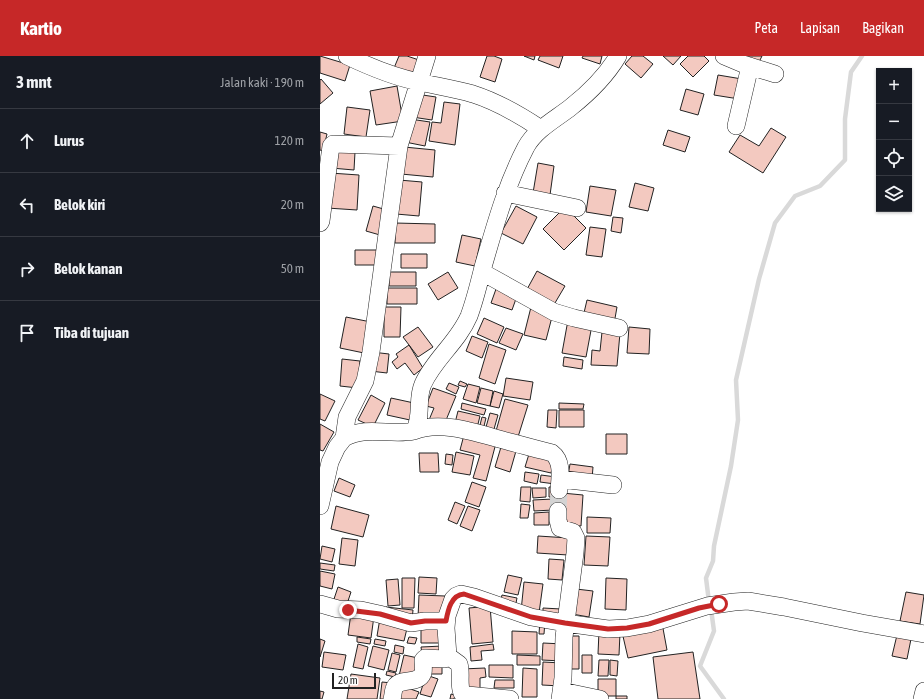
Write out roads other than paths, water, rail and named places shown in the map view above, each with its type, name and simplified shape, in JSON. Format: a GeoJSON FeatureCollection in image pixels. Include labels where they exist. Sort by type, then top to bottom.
{"type":"FeatureCollection","features":[{"type":"Feature","properties":{"kind":"street"},"geometry":{"type":"LineString","coordinates":[[347,56],[374,68],[418,82],[474,94],[516,113],[541,129]]}},
{"type":"Feature","properties":{"kind":"street"},"geometry":{"type":"LineString","coordinates":[[344,438],[346,421],[349,412],[365,381],[371,352],[399,146],[427,56]]}},
{"type":"Feature","properties":{"kind":"street"},"geometry":{"type":"LineString","coordinates":[[414,431],[419,418],[419,401],[422,386],[432,368],[460,334],[465,325],[475,300],[505,193],[527,145],[541,129],[588,94],[609,71],[618,56]]}},
{"type":"Feature","properties":{"kind":"street"},"geometry":{"type":"LineString","coordinates":[[724,56],[775,74]]}},
{"type":"Feature","properties":{"kind":"street"},"geometry":{"type":"LineString","coordinates":[[736,126],[750,66]]}},
{"type":"Feature","properties":{"kind":"street"},"geometry":{"type":"LineString","coordinates":[[320,223],[322,221],[330,146],[333,144],[399,146]]}},
{"type":"Feature","properties":{"kind":"street"},"geometry":{"type":"LineString","coordinates":[[505,193],[577,208]]}},
{"type":"Feature","properties":{"kind":"street"},"geometry":{"type":"LineString","coordinates":[[482,272],[554,312],[619,328]]}},
{"type":"Feature","properties":{"kind":"street"},"geometry":{"type":"LineString","coordinates":[[320,506],[330,462],[337,447],[344,438],[356,432],[362,431],[396,433],[414,431],[431,426],[452,428],[548,452],[555,456],[558,460],[560,484],[613,485]]}},
{"type":"Feature","properties":{"kind":"street"},"geometry":{"type":"LineString","coordinates":[[558,511],[560,528],[573,532],[576,538],[565,623],[561,695],[600,699]]}},
{"type":"Feature","properties":{"kind":"street"},"geometry":{"type":"LineString","coordinates":[[448,656],[446,621],[453,599],[458,595],[464,594],[519,613],[565,623],[608,629],[627,628],[713,605],[734,602],[761,603],[924,634]]}},
{"type":"Feature","properties":{"kind":"street"},"geometry":{"type":"LineString","coordinates":[[320,604],[338,610],[361,610],[411,623],[446,621]]}},
{"type":"Feature","properties":{"kind":"street"},"geometry":{"type":"LineString","coordinates":[[392,699],[394,689],[397,685],[420,677],[422,673],[423,660],[425,658],[444,659],[448,656]]}},
{"type":"Feature","properties":{"kind":"street"},"geometry":{"type":"LineString","coordinates":[[448,656],[459,664],[460,689],[462,693],[467,695],[510,699]]}},
{"type":"Feature","properties":{"kind":"street"},"geometry":{"type":"LineString","coordinates":[[922,699],[924,691]]}},
{"type":"Feature","properties":{"kind":"waterway"},"geometry":{"type":"LineString","coordinates":[[709,602],[706,578],[713,561],[714,546],[731,466],[738,420],[736,380],[759,279],[775,223],[795,196],[820,186],[845,160],[845,119],[851,72],[862,56]]}},
{"type":"Feature","properties":{"kind":"waterway"},"geometry":{"type":"LineString","coordinates":[[711,609],[714,631],[700,666],[724,699]]}},
{"type":"Feature","properties":{"kind":"tunnel"},"geometry":{"type":"LineString","coordinates":[[558,511],[559,490]]}}]}
